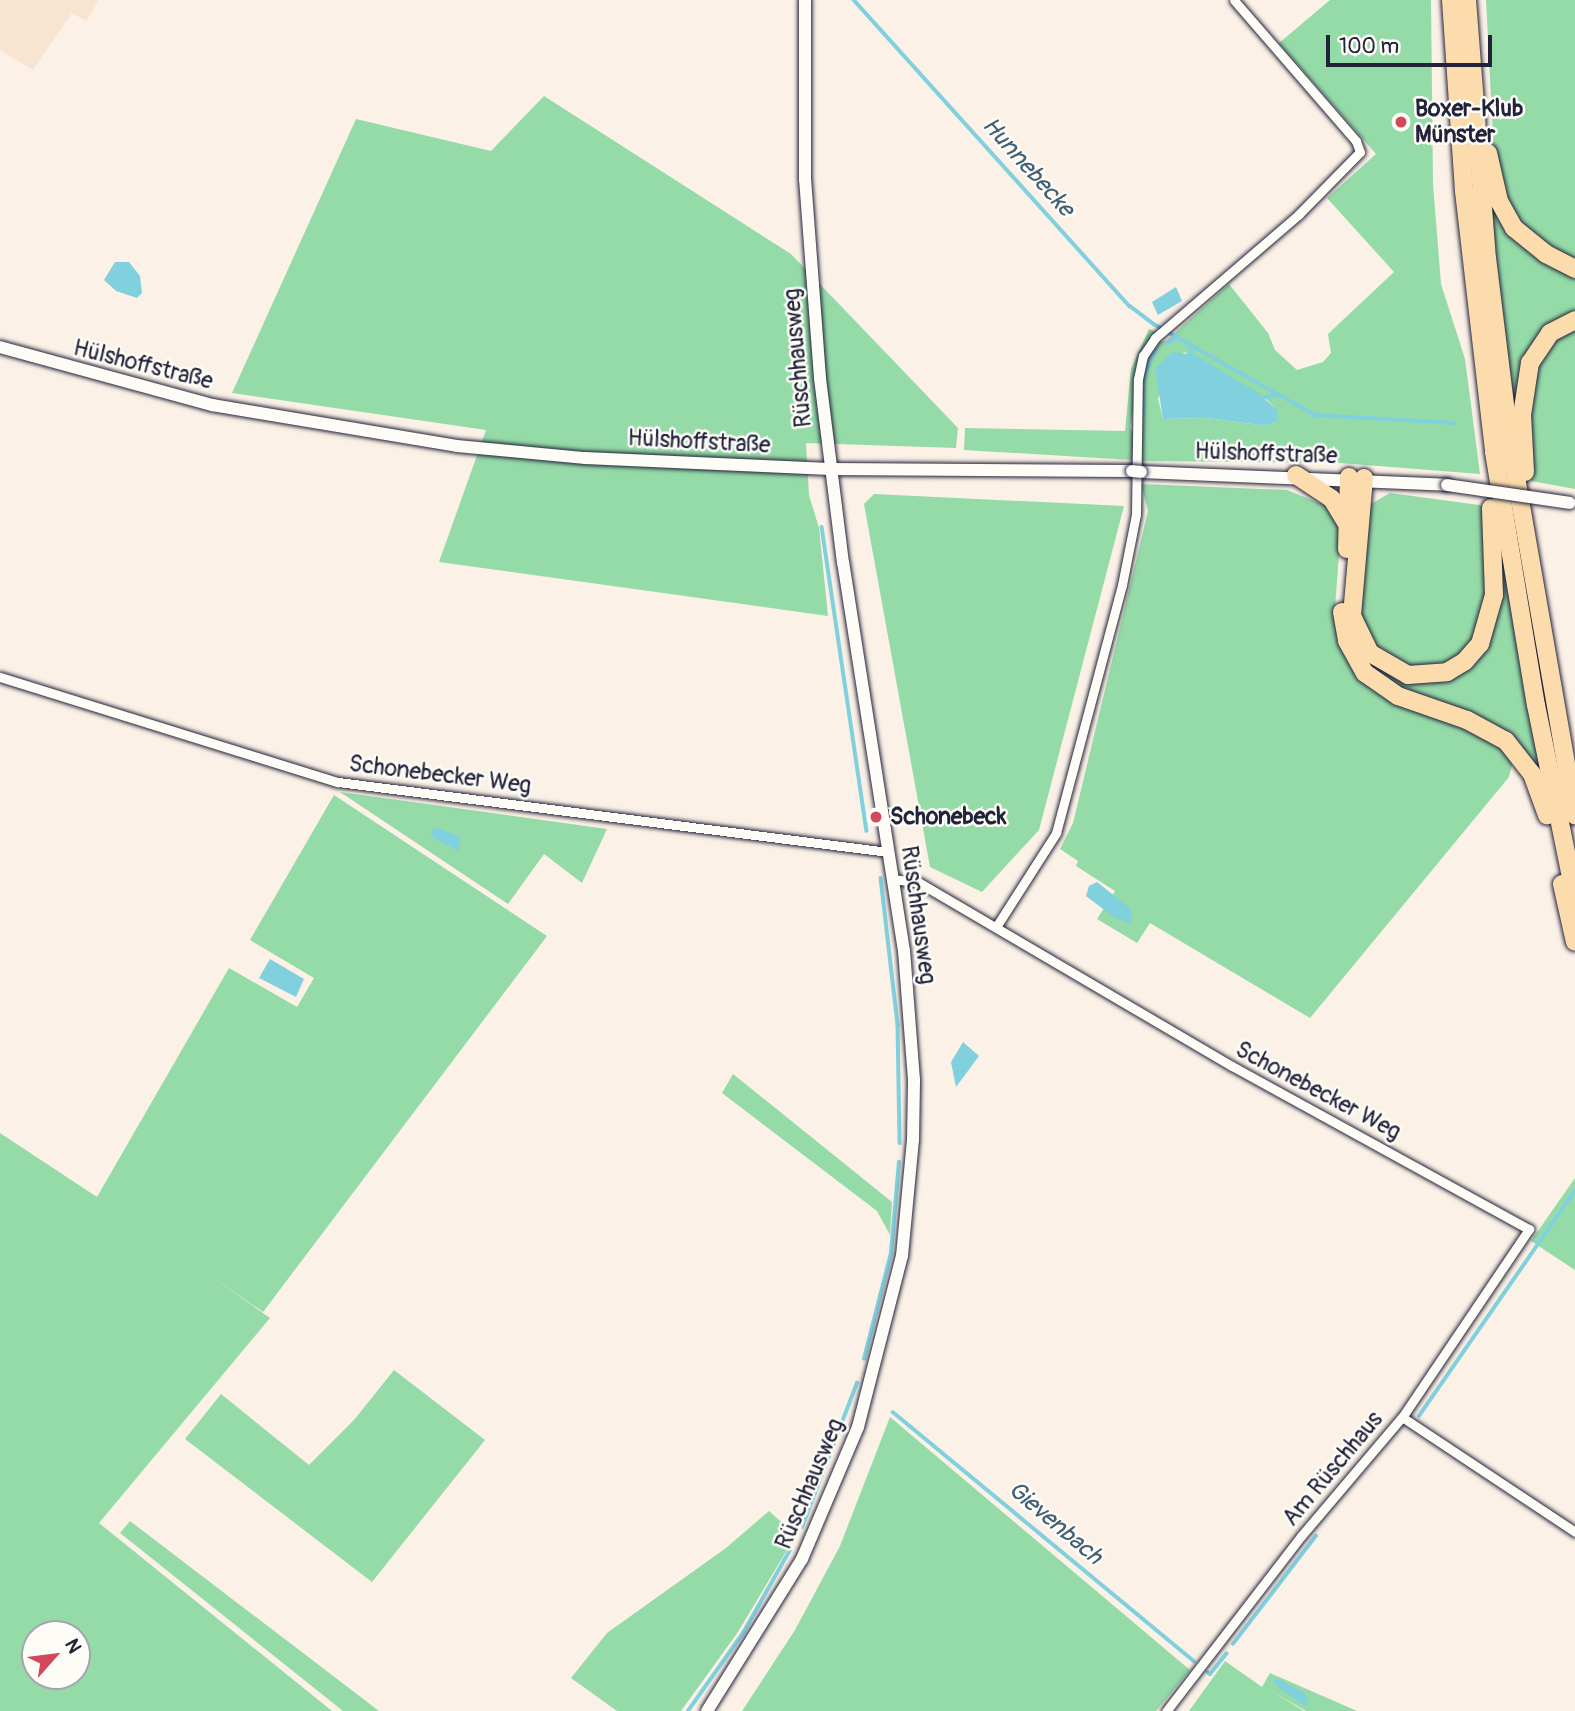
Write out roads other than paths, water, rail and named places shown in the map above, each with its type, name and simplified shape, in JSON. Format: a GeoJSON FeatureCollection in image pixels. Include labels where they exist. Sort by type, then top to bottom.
{"type":"FeatureCollection","features":[{"type":"Feature","properties":{"kind":"highway"},"geometry":{"type":"LineString","coordinates":[[1451,0],[1463,178],[1484,375],[1521,623],[1575,896]]}},
{"type":"Feature","properties":{"kind":"highway"},"geometry":{"type":"LineString","coordinates":[[1468,0],[1470,60],[1496,335],[1537,618],[1575,815]]}},
{"type":"Feature","properties":{"kind":"highway"},"geometry":{"type":"LineString","coordinates":[[1470,60],[1493,183],[1506,215],[1533,246],[1575,269]]}},
{"type":"Feature","properties":{"kind":"highway"},"geometry":{"type":"LineString","coordinates":[[1537,618],[1538,564],[1522,441],[1525,384],[1539,345],[1557,327],[1575,320]]}},
{"type":"Feature","properties":{"kind":"highway"},"geometry":{"type":"LineString","coordinates":[[1357,478],[1351,596],[1359,637],[1376,659],[1400,673],[1422,677],[1447,672],[1465,661],[1480,644],[1494,594],[1492,510],[1480,425],[1484,375]]}},
{"type":"Feature","properties":{"kind":"highway"},"geometry":{"type":"LineString","coordinates":[[1296,475],[1326,493],[1346,522]]}},
{"type":"Feature","properties":{"kind":"highway"},"geometry":{"type":"LineString","coordinates":[[1357,478],[1346,522],[1342,612],[1356,661],[1385,689],[1480,725],[1521,756],[1545,805],[1575,942]]}},
{"type":"Feature","properties":{"kind":"main road","name":"Rüschhausweg"},"geometry":{"type":"LineString","coordinates":[[706,1711],[774,1610],[825,1512],[858,1427],[890,1317],[909,1195],[914,1080],[892,878],[830,469],[806,203],[805,0]]}},
{"type":"Feature","properties":{"kind":"main road","name":"Hülshoffstraße"},"geometry":{"type":"LineString","coordinates":[[0,347],[179,398],[378,435],[585,458],[830,469],[1296,475],[1447,485],[1572,503]]}},
{"type":"Feature","properties":{"kind":"street"},"geometry":{"type":"LineString","coordinates":[[996,927],[1056,833],[1068,794],[1130,550],[1136,514],[1138,379],[1143,356],[1155,338],[1298,215],[1360,152],[1356,141],[1234,0]]}},
{"type":"Feature","properties":{"kind":"street","name":"Schonebecker Weg"},"geometry":{"type":"LineString","coordinates":[[0,677],[338,782],[888,852]]}},
{"type":"Feature","properties":{"kind":"street","name":"Schonebecker Weg"},"geometry":{"type":"LineString","coordinates":[[892,878],[918,883],[1232,1066],[1529,1229],[1402,1417]]}},
{"type":"Feature","properties":{"kind":"street","name":"Am Rüschhaus"},"geometry":{"type":"LineString","coordinates":[[1166,1711],[1301,1536],[1402,1417],[1575,1532]]}},
{"type":"Feature","properties":{"kind":"water"},"geometry":{"type":"Polygon","coordinates":[[[115,262],[129,262],[140,276],[142,293],[137,298],[116,291],[104,280],[115,262]]]}},
{"type":"Feature","properties":{"kind":"water"},"geometry":{"type":"Polygon","coordinates":[[[1176,287],[1182,301],[1158,315],[1152,302],[1176,287]]]}},
{"type":"Feature","properties":{"kind":"water"},"geometry":{"type":"Polygon","coordinates":[[[1172,352],[1195,355],[1257,392],[1277,410],[1277,421],[1267,426],[1207,418],[1163,419],[1155,368],[1172,352]]]}},
{"type":"Feature","properties":{"kind":"water"},"geometry":{"type":"Polygon","coordinates":[[[439,828],[460,837],[459,851],[431,837],[433,829],[439,828]]]}},
{"type":"Feature","properties":{"kind":"water"},"geometry":{"type":"Polygon","coordinates":[[[1097,882],[1131,909],[1132,924],[1115,918],[1086,896],[1089,886],[1097,882]]]}},
{"type":"Feature","properties":{"kind":"water"},"geometry":{"type":"Polygon","coordinates":[[[270,959],[304,979],[296,997],[259,978],[270,959]]]}},
{"type":"Feature","properties":{"kind":"water"},"geometry":{"type":"Polygon","coordinates":[[[963,1042],[979,1056],[956,1087],[951,1062],[963,1042]]]}},
{"type":"Feature","properties":{"kind":"water"},"geometry":{"type":"Polygon","coordinates":[[[1276,1678],[1305,1693],[1309,1704],[1305,1706],[1282,1690],[1273,1682],[1276,1678]]]}},
{"type":"Feature","properties":{"kind":"waterway","name":"Hunnebecke"},"geometry":{"type":"LineString","coordinates":[[854,0],[1130,306],[1154,324],[1315,415],[1455,423]]}},
{"type":"Feature","properties":{"kind":"waterway"},"geometry":{"type":"LineString","coordinates":[[1167,344],[1178,336]]}},
{"type":"Feature","properties":{"kind":"waterway","name":"Hunnebecke"},"geometry":{"type":"LineString","coordinates":[[1189,343],[1194,359]]}},
{"type":"Feature","properties":{"kind":"waterway"},"geometry":{"type":"LineString","coordinates":[[1143,414],[1144,375],[1156,349]]}},
{"type":"Feature","properties":{"kind":"waterway","name":"Hunnebecke"},"geometry":{"type":"LineString","coordinates":[[1261,398],[1277,395]]}},
{"type":"Feature","properties":{"kind":"waterway"},"geometry":{"type":"LineString","coordinates":[[822,527],[867,831]]}},
{"type":"Feature","properties":{"kind":"waterway"},"geometry":{"type":"LineString","coordinates":[[881,878],[898,1025],[900,1143]]}},
{"type":"Feature","properties":{"kind":"waterway"},"geometry":{"type":"LineString","coordinates":[[864,1359],[891,1253],[899,1162]]}},
{"type":"Feature","properties":{"kind":"waterway","name":"Gievenbach"},"geometry":{"type":"LineString","coordinates":[[1419,1416],[1575,1191]]}},
{"type":"Feature","properties":{"kind":"waterway","name":"Gievenbach"},"geometry":{"type":"LineString","coordinates":[[802,1527],[857,1383]]}},
{"type":"Feature","properties":{"kind":"waterway","name":"Gievenbach"},"geometry":{"type":"LineString","coordinates":[[893,1412],[1194,1661]]}},
{"type":"Feature","properties":{"kind":"waterway","name":"Gievenbach"},"geometry":{"type":"LineString","coordinates":[[1233,1644],[1316,1536]]}},
{"type":"Feature","properties":{"kind":"waterway","name":"Gievenbach"},"geometry":{"type":"LineString","coordinates":[[688,1711],[743,1633],[790,1550]]}},
{"type":"Feature","properties":{"kind":"waterway","name":"Gievenbach"},"geometry":{"type":"LineString","coordinates":[[1208,1672],[1210,1674],[1226,1654]]}},
{"type":"Feature","properties":{"kind":"place","name":"Boxer-Klub Münster"},"geometry":{"type":"Point","coordinates":[1401,122]}},
{"type":"Feature","properties":{"kind":"place","name":"Schonebeck"},"geometry":{"type":"Point","coordinates":[876,817]}}]}
